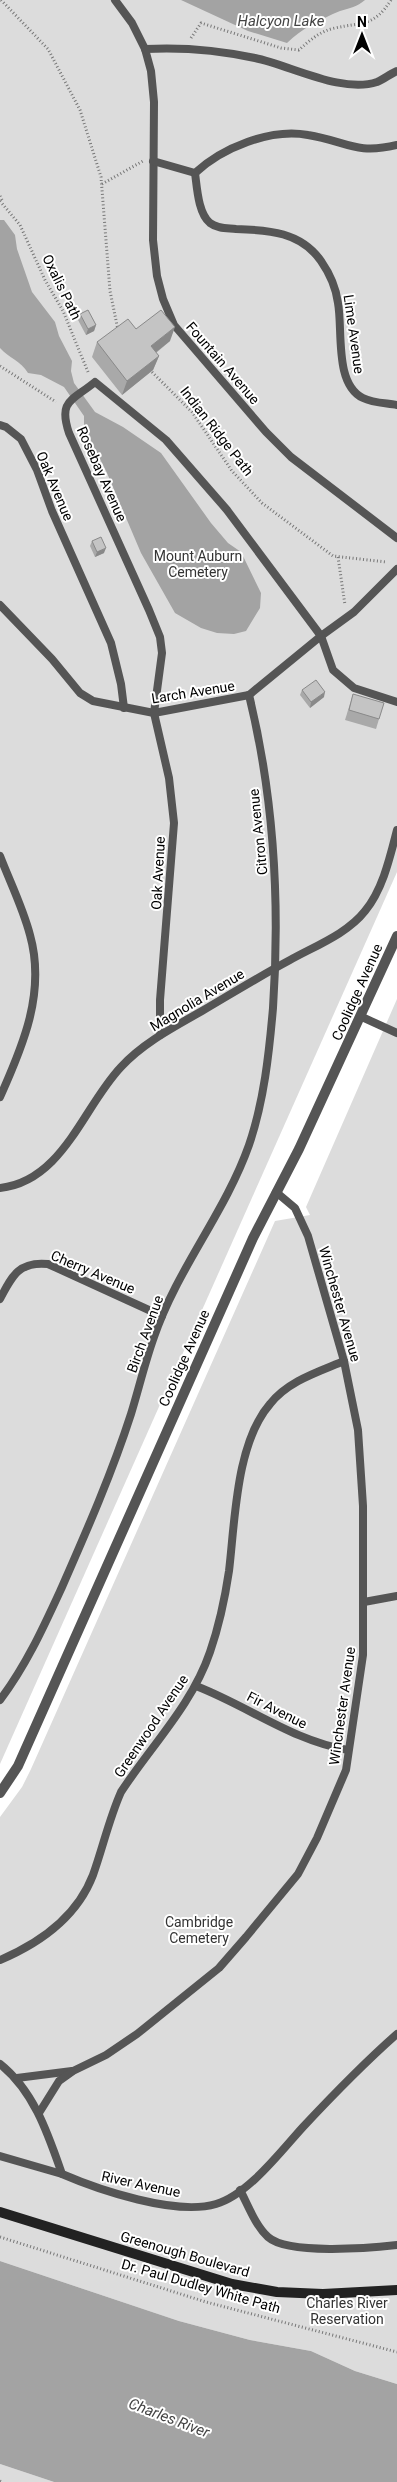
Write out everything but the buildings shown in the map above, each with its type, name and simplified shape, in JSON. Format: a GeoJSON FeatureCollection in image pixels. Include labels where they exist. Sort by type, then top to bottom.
{"type":"FeatureCollection","features":[{"type":"Feature","properties":{"kind":"main road","name":"Greenough Boulevard"},"geometry":{"type":"LineString","coordinates":[[0,2212],[232,2284],[262,2290],[354,2294],[397,2290]]}},
{"type":"Feature","properties":{"kind":"street","name":"Coolidge Avenue"},"geometry":{"type":"LineString","coordinates":[[0,1794],[18,1766],[253,1238],[299,1149],[362,1017],[397,936]]}},
{"type":"Feature","properties":{"kind":"lane","name":"Fountain Avenue"},"geometry":{"type":"LineString","coordinates":[[115,0],[132,24],[145,49],[153,82],[153,240],[163,299],[174,326],[266,432],[291,456],[397,538]]}},
{"type":"Feature","properties":{"kind":"lane"},"geometry":{"type":"LineString","coordinates":[[145,49],[191,48],[256,58],[345,84],[376,82],[397,71]]}},
{"type":"Feature","properties":{"kind":"lane"},"geometry":{"type":"LineString","coordinates":[[153,159],[195,173],[208,161],[230,150],[263,138],[292,134],[307,134],[365,149],[397,145]]}},
{"type":"Feature","properties":{"kind":"lane","name":"Lime Avenue"},"geometry":{"type":"LineString","coordinates":[[195,173],[204,215],[210,223],[221,228],[257,229],[284,233],[304,242],[320,259],[332,278],[338,301],[345,378],[355,392],[364,398],[397,405]]}},
{"type":"Feature","properties":{"kind":"lane"},"geometry":{"type":"LineString","coordinates":[[66,405],[95,382],[166,440],[226,510],[321,636],[333,670],[354,688],[397,702]]}},
{"type":"Feature","properties":{"kind":"lane","name":"Rosebay Avenue"},"geometry":{"type":"LineString","coordinates":[[66,405],[64,416],[68,434],[160,637],[162,653],[154,713]]}},
{"type":"Feature","properties":{"kind":"lane","name":"Oak Avenue"},"geometry":{"type":"LineString","coordinates":[[0,425],[6,427],[20,439],[37,470],[52,511],[111,643],[121,684],[124,708]]}},
{"type":"Feature","properties":{"kind":"lane","name":"Larch Avenue"},"geometry":{"type":"LineString","coordinates":[[0,605],[52,659],[80,693],[94,701],[154,713],[249,695],[348,616],[397,569]]}},
{"type":"Feature","properties":{"kind":"lane","name":"Citron Avenue"},"geometry":{"type":"LineString","coordinates":[[249,695],[260,740],[275,868],[276,967]]}},
{"type":"Feature","properties":{"kind":"lane","name":"Oak Avenue"},"geometry":{"type":"LineString","coordinates":[[154,713],[169,778],[174,823],[160,1000],[160,1036]]}},
{"type":"Feature","properties":{"kind":"lane","name":"Magnolia Avenue"},"geometry":{"type":"LineString","coordinates":[[0,1188],[17,1186],[37,1174],[59,1154],[101,1090],[122,1066],[160,1036],[276,967],[340,933],[365,911],[378,890],[397,830]]}},
{"type":"Feature","properties":{"kind":"lane"},"geometry":{"type":"LineString","coordinates":[[0,856],[30,936],[36,991],[24,1035],[0,1097]]}},
{"type":"Feature","properties":{"kind":"lane","name":"Birch Avenue"},"geometry":{"type":"LineString","coordinates":[[0,1700],[23,1667],[35,1644],[87,1531],[124,1435],[162,1316],[224,1201],[249,1145],[266,1073],[276,967]]}},
{"type":"Feature","properties":{"kind":"lane"},"geometry":{"type":"LineString","coordinates":[[362,1017],[397,1033]]}},
{"type":"Feature","properties":{"kind":"lane","name":"Winchester Avenue"},"geometry":{"type":"LineString","coordinates":[[39,2113],[59,2081],[73,2071],[106,2055],[137,2034],[218,1968],[246,1938],[298,1874],[317,1838],[346,1770],[348,1750],[355,1719],[363,1654],[364,1602],[361,1464],[358,1430],[344,1361],[305,1227],[295,1208],[276,1192]]}},
{"type":"Feature","properties":{"kind":"lane","name":"Cherry Avenue"},"geometry":{"type":"LineString","coordinates":[[0,1299],[11,1278],[24,1266],[35,1262],[48,1264],[162,1316]]}},
{"type":"Feature","properties":{"kind":"lane","name":"Greenwood Avenue"},"geometry":{"type":"LineString","coordinates":[[0,1960],[37,1942],[68,1916],[92,1876],[113,1810],[121,1792],[196,1686],[210,1653],[219,1619],[228,1573],[240,1484],[248,1449],[257,1424],[269,1404],[282,1392],[301,1379],[344,1361]]}},
{"type":"Feature","properties":{"kind":"lane"},"geometry":{"type":"LineString","coordinates":[[364,1602],[397,1596]]}},
{"type":"Feature","properties":{"kind":"lane","name":"Fir Avenue"},"geometry":{"type":"LineString","coordinates":[[196,1686],[221,1696],[313,1743],[348,1750]]}},
{"type":"Feature","properties":{"kind":"lane","name":"River Avenue"},"geometry":{"type":"LineString","coordinates":[[0,2156],[62,2174],[93,2188],[175,2206],[216,2204],[240,2190],[397,2034]]}},
{"type":"Feature","properties":{"kind":"lane"},"geometry":{"type":"LineString","coordinates":[[0,2064],[16,2078],[39,2113],[62,2174]]}},
{"type":"Feature","properties":{"kind":"lane"},"geometry":{"type":"LineString","coordinates":[[16,2078],[73,2071]]}},
{"type":"Feature","properties":{"kind":"lane"},"geometry":{"type":"LineString","coordinates":[[240,2190],[268,2237],[280,2243],[296,2247],[321,2249],[397,2245]]}},
{"type":"Feature","properties":{"kind":"path"},"geometry":{"type":"LineString","coordinates":[[1,0],[48,49],[80,110],[98,165],[102,184],[110,291],[121,335]]}},
{"type":"Feature","properties":{"kind":"path"},"geometry":{"type":"LineString","coordinates":[[196,30],[201,23],[281,48],[299,50],[313,37],[334,28],[368,24],[385,9],[391,0]]}},
{"type":"Feature","properties":{"kind":"path"},"geometry":{"type":"LineString","coordinates":[[102,184],[153,159]]}},
{"type":"Feature","properties":{"kind":"path","name":"Oxalis Path"},"geometry":{"type":"LineString","coordinates":[[0,196],[2,202],[20,225],[45,280],[63,311],[84,367],[95,382]]}},
{"type":"Feature","properties":{"kind":"path"},"geometry":{"type":"LineString","coordinates":[[0,366],[66,405]]}},
{"type":"Feature","properties":{"kind":"path","name":"Indian Ridge Path"},"geometry":{"type":"LineString","coordinates":[[152,372],[187,407],[232,471],[262,503],[333,556],[387,562]]}},
{"type":"Feature","properties":{"kind":"path"},"geometry":{"type":"LineString","coordinates":[[338,556],[348,616]]}},
{"type":"Feature","properties":{"kind":"path","name":"Dr. Paul Dudley White Path"},"geometry":{"type":"LineString","coordinates":[[0,2237],[206,2302],[397,2352]]}},
{"type":"Feature","properties":{"kind":"green space","name":"Mount Auburn Cemetery"},"geometry":{"type":"Polygon","coordinates":[[[0,0],[397,0],[397,872],[0,1764],[0,0]]]}},
{"type":"Feature","properties":{"kind":"green space","name":"Cambridge Cemetery"},"geometry":{"type":"Polygon","coordinates":[[[397,999],[397,2384],[355,2371],[311,2351],[250,2340],[179,2321],[0,2261],[0,1817],[22,1787],[31,1769],[275,1221],[310,1215],[306,1207],[397,999]]]}},
{"type":"Feature","properties":{"kind":"green space"},"geometry":{"type":"Polygon","coordinates":[[[0,2464],[54,2482],[0,2482],[0,2464]]]}},
{"type":"Feature","properties":{"kind":"water","name":"Halcyon Lake"},"geometry":{"type":"Polygon","coordinates":[[[181,0],[365,0],[356,6],[326,17],[299,33],[287,43],[248,31],[181,0]]]}},
{"type":"Feature","properties":{"kind":"water"},"geometry":{"type":"Polygon","coordinates":[[[0,220],[4,220],[15,235],[17,249],[32,292],[55,322],[59,336],[72,361],[71,371],[74,383],[95,412],[123,427],[161,453],[211,523],[228,543],[241,552],[261,593],[260,608],[246,631],[234,634],[217,633],[201,628],[175,613],[141,553],[107,473],[84,427],[84,416],[64,387],[41,375],[28,373],[22,365],[0,348],[0,220]]]}},
{"type":"Feature","properties":{"kind":"water","name":"Charles River"},"geometry":{"type":"Polygon","coordinates":[[[0,2261],[179,2321],[250,2340],[311,2351],[355,2371],[397,2384],[397,2482],[54,2482],[0,2464],[0,2261]]]}},
{"type":"Feature","properties":{"kind":"park label","name":"Charles River Reservation"},"geometry":{"type":"Point","coordinates":[347,2312]}}]}
